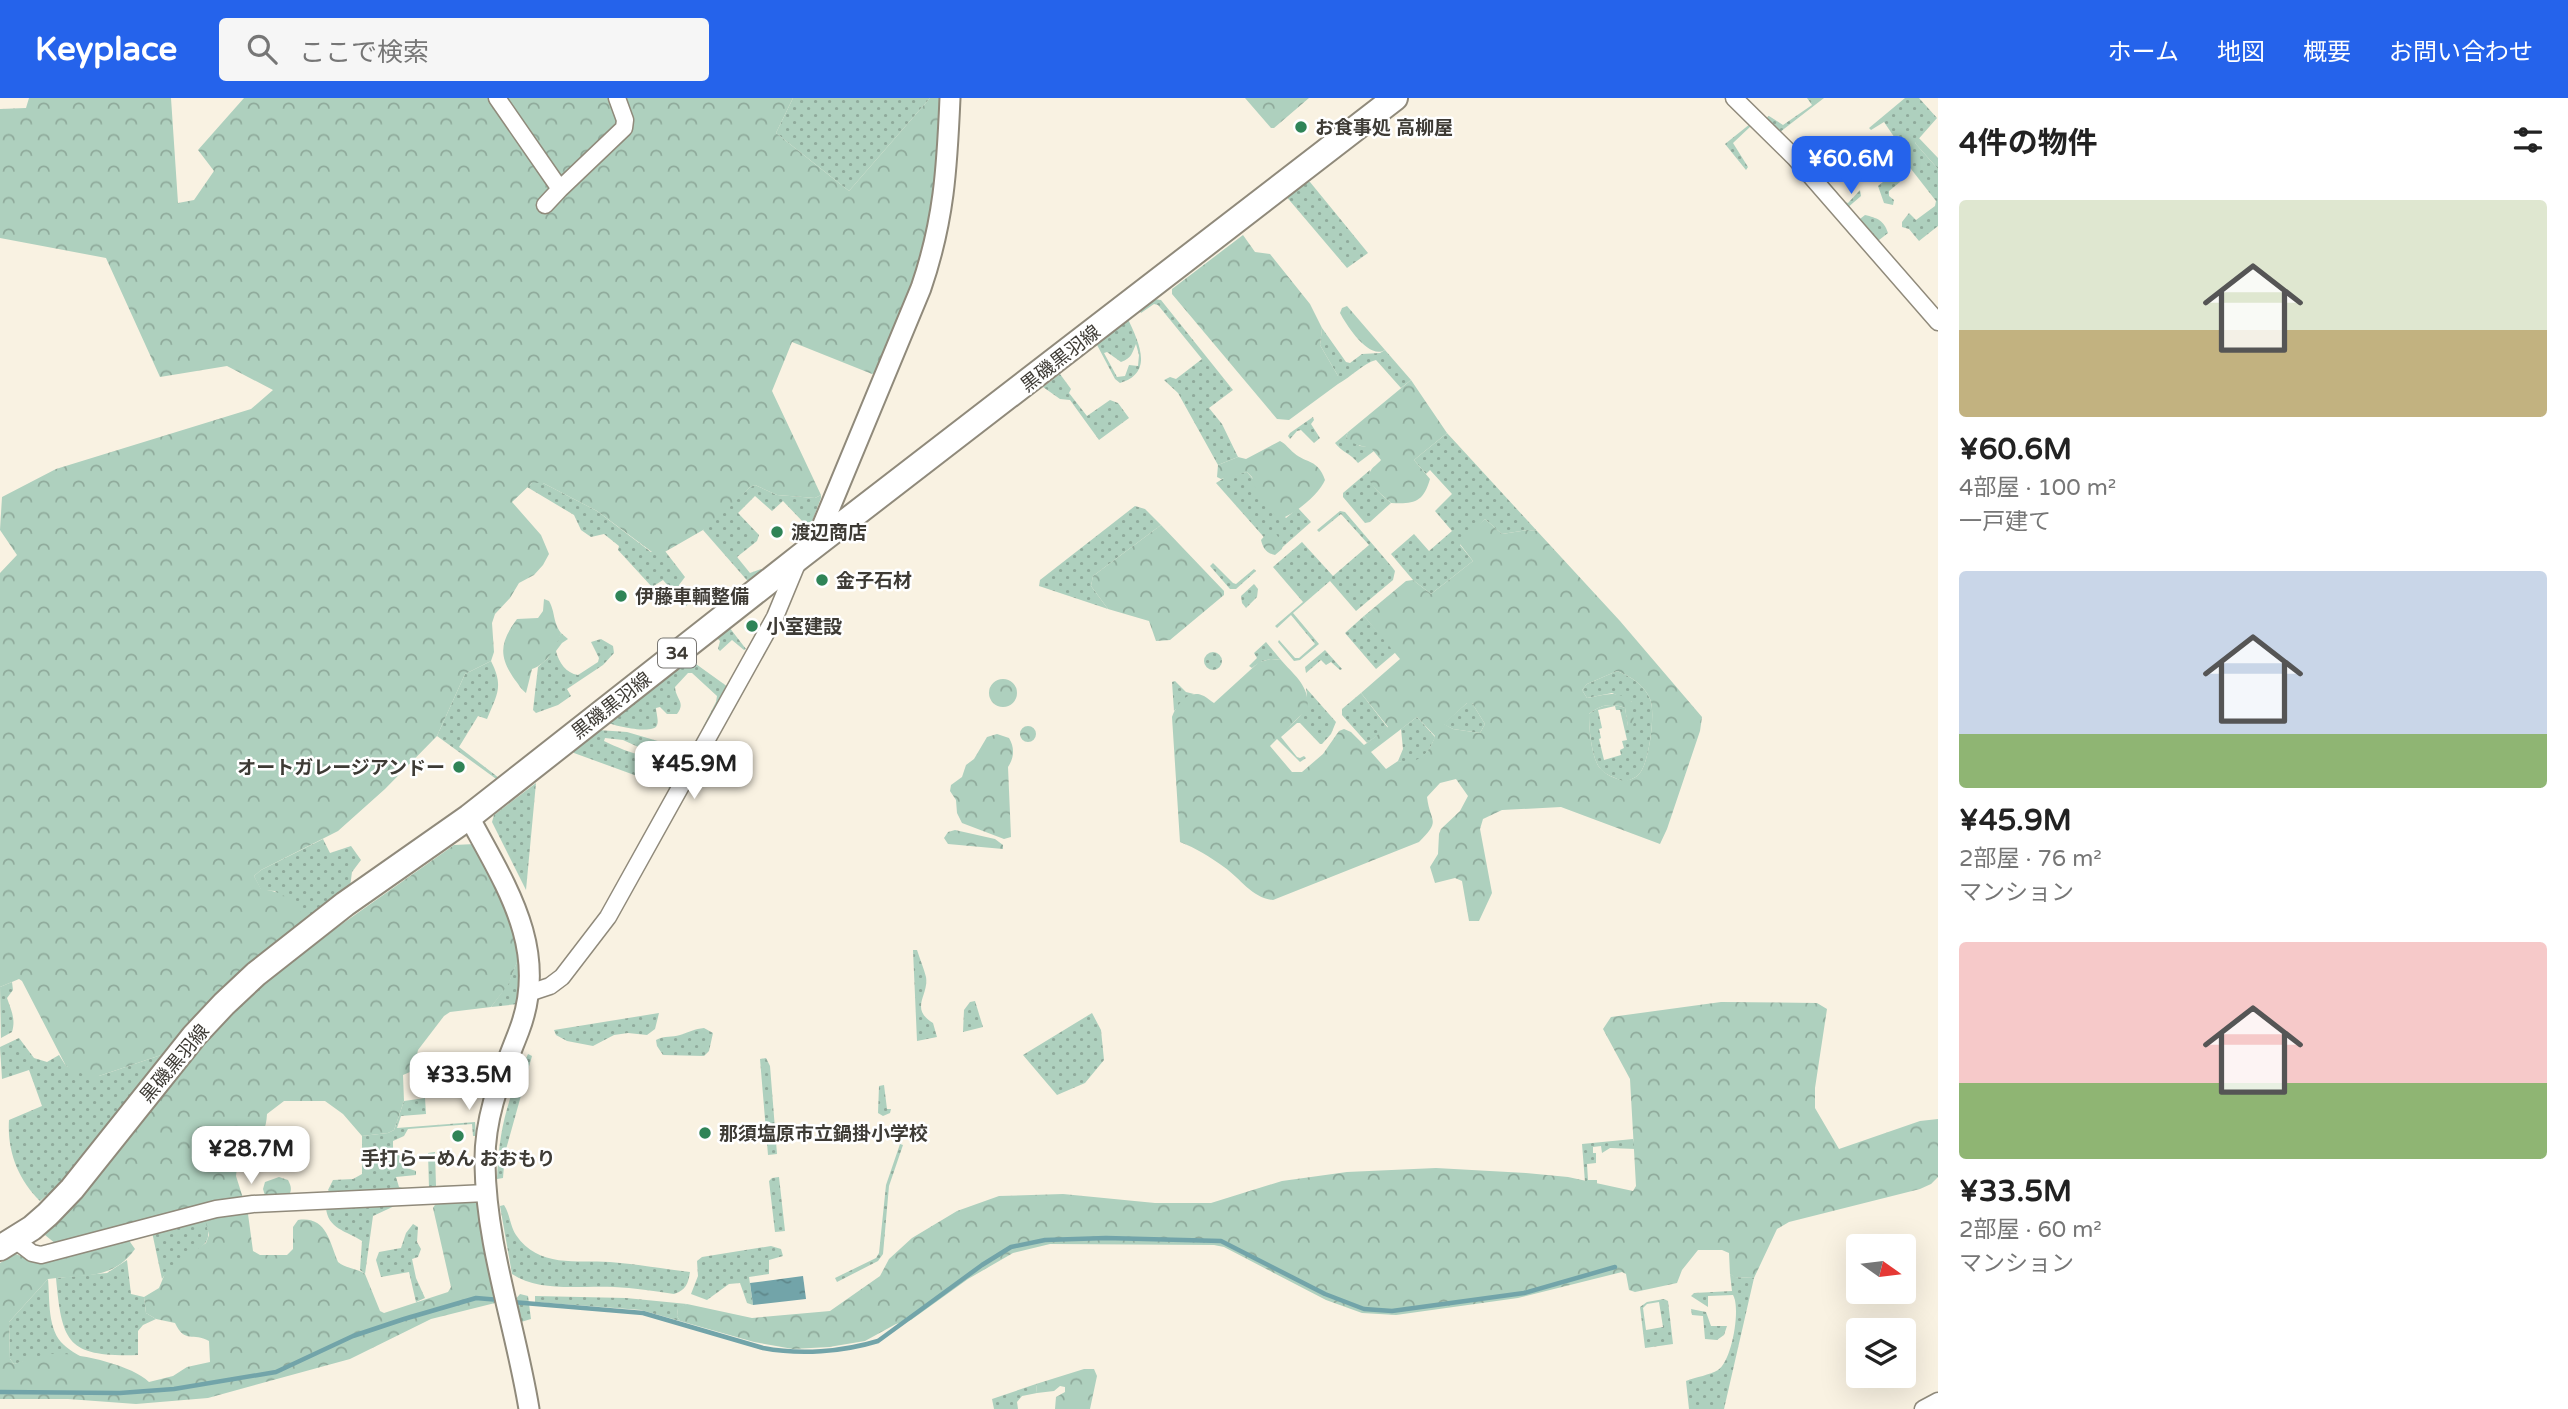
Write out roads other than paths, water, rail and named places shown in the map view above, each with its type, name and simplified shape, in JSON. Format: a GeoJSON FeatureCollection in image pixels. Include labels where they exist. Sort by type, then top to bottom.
{"type":"FeatureCollection","features":[{"type":"Feature","properties":{"kind":"main road","name":"黒磯黒羽線"},"geometry":{"type":"LineString","coordinates":[[8,1244],[48,1214],[72,1189],[194,1036],[256,974],[345,904],[469,817],[807,551],[1395,98]]}},
{"type":"Feature","properties":{"kind":"street"},"geometry":{"type":"LineString","coordinates":[[497,98],[560,190]]}},
{"type":"Feature","properties":{"kind":"street"},"geometry":{"type":"LineString","coordinates":[[545,205],[624,128],[625,120],[617,98]]}},
{"type":"Feature","properties":{"kind":"street"},"geometry":{"type":"LineString","coordinates":[[529,993],[550,986],[562,977],[608,917],[775,617],[807,551],[916,301],[934,250],[943,206],[950,98]]}},
{"type":"Feature","properties":{"kind":"street"},"geometry":{"type":"LineString","coordinates":[[1734,98],[1795,158],[1938,322]]}},
{"type":"Feature","properties":{"kind":"street"},"geometry":{"type":"LineString","coordinates":[[469,817],[519,915],[527,947],[529,993],[520,1029],[490,1110],[485,1135],[486,1193],[503,1286],[522,1362],[529,1409]]}},
{"type":"Feature","properties":{"kind":"street"},"geometry":{"type":"LineString","coordinates":[[8,1244],[41,1255],[216,1209],[253,1204],[486,1193]]}},
{"type":"Feature","properties":{"kind":"street"},"geometry":{"type":"LineString","coordinates":[[1923,1409],[1938,1401]]}},
{"type":"Feature","properties":{"kind":"water"},"geometry":{"type":"Polygon","coordinates":[[[803,1276],[806,1299],[753,1305],[750,1283],[803,1276]]]}},
{"type":"Feature","properties":{"kind":"waterway"},"geometry":{"type":"LineString","coordinates":[[512,1302],[643,1313],[763,1348],[806,1352],[836,1350],[878,1341],[1011,1247],[1045,1240],[1106,1238],[1221,1241],[1325,1294],[1364,1309],[1392,1311],[1524,1293],[1615,1267]]}},
{"type":"Feature","properties":{"kind":"waterway"},"geometry":{"type":"LineString","coordinates":[[0,1392],[120,1393],[174,1389],[276,1372],[353,1336],[404,1319],[476,1298],[500,1300]]}},
{"type":"Feature","properties":{"kind":"place","name":"お食事処 高柳屋"},"geometry":{"type":"Point","coordinates":[1301,127]}},
{"type":"Feature","properties":{"kind":"place","name":"渡辺商店"},"geometry":{"type":"Point","coordinates":[777,532]}},
{"type":"Feature","properties":{"kind":"place","name":"金子石材"},"geometry":{"type":"Point","coordinates":[822,580]}},
{"type":"Feature","properties":{"kind":"place","name":"伊藤車輌整備"},"geometry":{"type":"Point","coordinates":[621,596]}},
{"type":"Feature","properties":{"kind":"place","name":"小室建設"},"geometry":{"type":"Point","coordinates":[752,626]}},
{"type":"Feature","properties":{"kind":"place","name":"オートガレージアンドー"},"geometry":{"type":"Point","coordinates":[459,767]}},
{"type":"Feature","properties":{"kind":"place","name":"那須塩原市立鍋掛小学校"},"geometry":{"type":"Point","coordinates":[705,1133]}},
{"type":"Feature","properties":{"kind":"place","name":"手打らーめん おおもり"},"geometry":{"type":"Point","coordinates":[458,1136]}}]}
